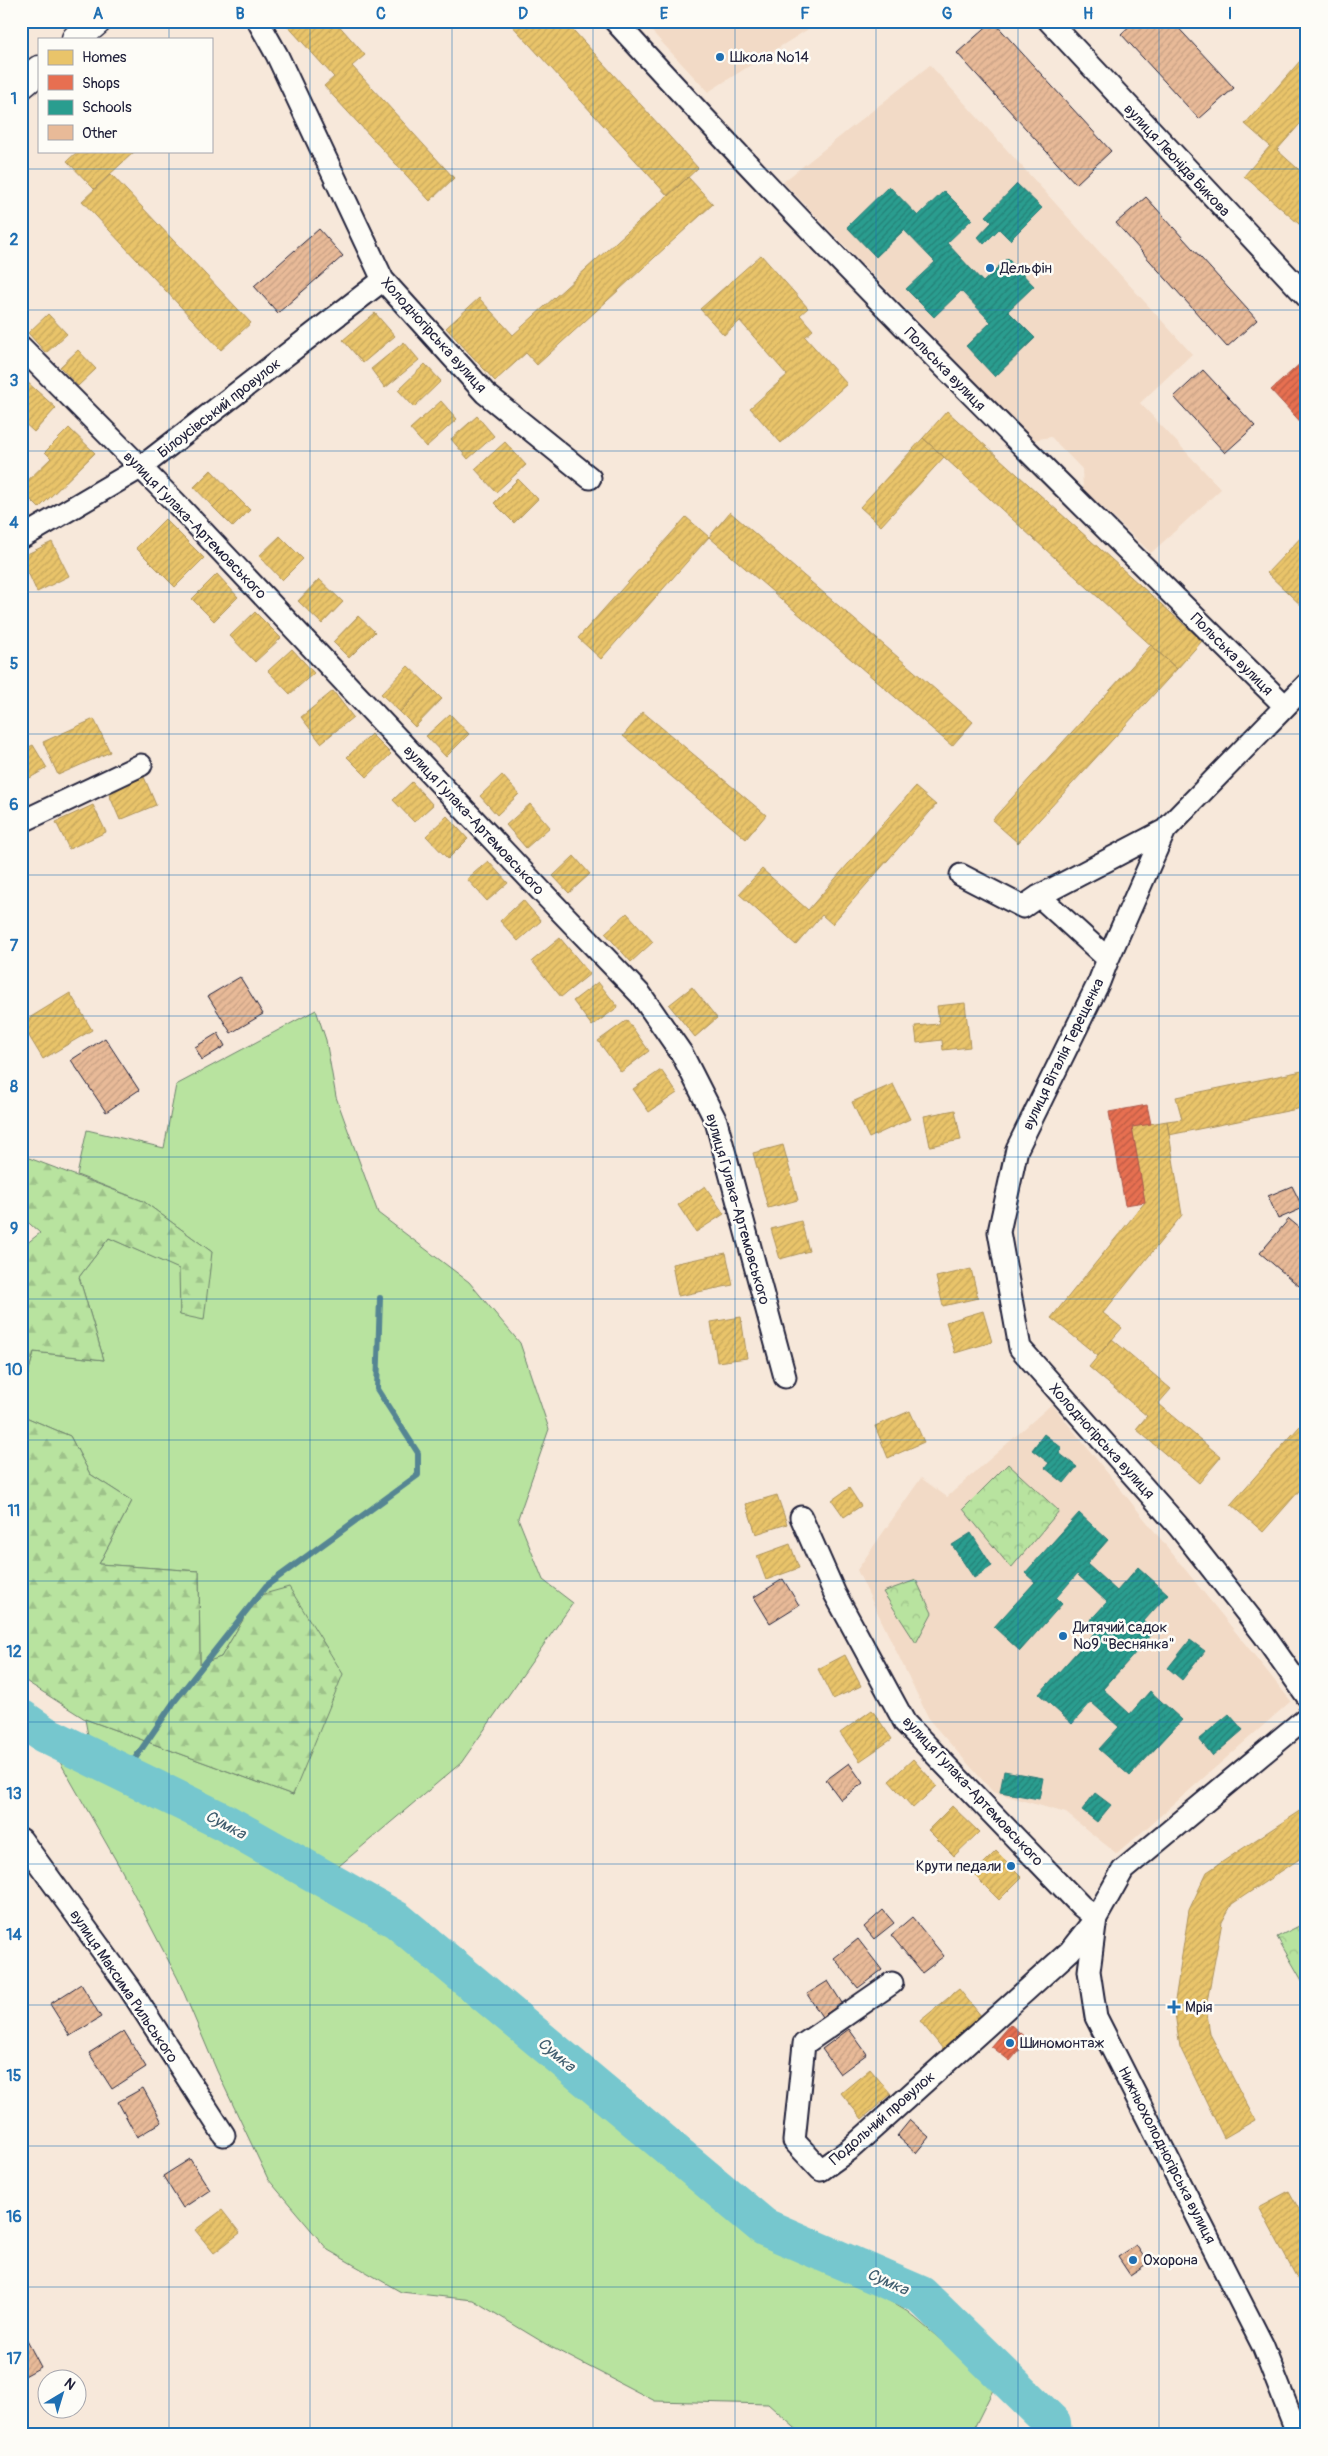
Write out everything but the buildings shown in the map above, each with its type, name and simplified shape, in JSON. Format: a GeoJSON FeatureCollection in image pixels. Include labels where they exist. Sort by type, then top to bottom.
{"type":"FeatureCollection","features":[{"type":"Feature","properties":{"kind":"main road"},"geometry":{"type":"LineString","coordinates":[[77,38],[97,21]]}},
{"type":"Feature","properties":{"kind":"main road"},"geometry":{"type":"LineString","coordinates":[[21,85],[38,71]]}},
{"type":"Feature","properties":{"kind":"street","name":"Холодногірська вулиця"},"geometry":{"type":"LineString","coordinates":[[258,21],[277,55],[383,280],[485,393],[590,478]]}},
{"type":"Feature","properties":{"kind":"street","name":"Польська вулиця"},"geometry":{"type":"LineString","coordinates":[[616,21],[701,116],[951,376],[1285,706]]}},
{"type":"Feature","properties":{"kind":"street","name":"вулиця Леоніда Бикова"},"geometry":{"type":"LineString","coordinates":[[1049,21],[1231,219],[1307,297]]}},
{"type":"Feature","properties":{"kind":"street","name":"Білоусівський провулок"},"geometry":{"type":"LineString","coordinates":[[21,538],[140,468],[383,280]]}},
{"type":"Feature","properties":{"kind":"street","name":"вулиця Гулака-Артемовського"},"geometry":{"type":"LineString","coordinates":[[21,347],[175,502],[543,894],[641,995],[682,1054],[716,1120],[785,1377]]}},
{"type":"Feature","properties":{"kind":"street","name":"вулиця Віталія Терещенка"},"geometry":{"type":"LineString","coordinates":[[961,875],[1023,907],[1039,896],[1165,830],[1307,684]]}},
{"type":"Feature","properties":{"kind":"street"},"geometry":{"type":"LineString","coordinates":[[21,822],[141,765]]}},
{"type":"Feature","properties":{"kind":"street","name":"вулиця Віталія Терещенка"},"geometry":{"type":"LineString","coordinates":[[1017,1149],[1099,982],[1165,830]]}},
{"type":"Feature","properties":{"kind":"street","name":"вулиця Віталія Терещенка"},"geometry":{"type":"LineString","coordinates":[[1039,896],[1108,959]]}},
{"type":"Feature","properties":{"kind":"street","name":"Холодногірська вулиця"},"geometry":{"type":"LineString","coordinates":[[1017,1149],[999,1232],[1020,1348],[1178,1527],[1264,1635],[1307,1696]]}},
{"type":"Feature","properties":{"kind":"street","name":"вулиця Гулака-Артемовського"},"geometry":{"type":"LineString","coordinates":[[801,1517],[835,1594],[905,1723],[1081,1906],[1096,1918]]}},
{"type":"Feature","properties":{"kind":"street","name":"Нижньохолодногірська вулиця"},"geometry":{"type":"LineString","coordinates":[[1298,2435],[1263,2346],[1096,2017],[1090,1971],[1096,1918],[1124,1870],[1307,1717]]}},
{"type":"Feature","properties":{"kind":"street","name":"вулиця Максима Рильського"},"geometry":{"type":"LineString","coordinates":[[21,1839],[130,1989],[224,2134]]}},
{"type":"Feature","properties":{"kind":"street","name":"Подольний провулок"},"geometry":{"type":"LineString","coordinates":[[892,1983],[804,2044],[794,2142],[821,2170],[850,2150],[1070,1951],[1096,1918]]}},
{"type":"Feature","properties":{"kind":"shaded area","name":"Школа №14"},"geometry":{"type":"Polygon","coordinates":[[[642,21],[821,21],[708,92],[642,21]]]}},
{"type":"Feature","properties":{"kind":"shaded area","name":"Дельфін"},"geometry":{"type":"Polygon","coordinates":[[[930,65],[1192,354],[1140,403],[1221,489],[1151,553],[1083,489],[1082,469],[1051,437],[1033,440],[783,182],[930,65]]]}},
{"type":"Feature","properties":{"kind":"shaded area","name":"Дитячий садок №9 \"Веснянка\""},"geometry":{"type":"Polygon","coordinates":[[[1052,1404],[1291,1701],[1117,1854],[1066,1813],[993,1792],[930,1721],[857,1570],[921,1478],[947,1497],[1052,1404]]]}},
{"type":"Feature","properties":{"kind":"green space"},"geometry":{"type":"Polygon","coordinates":[[[316,1010],[326,1040],[336,1097],[378,1213],[469,1282],[520,1343],[549,1429],[518,1518],[543,1580],[573,1603],[461,1763],[339,1866],[89,1741],[85,1719],[293,1795],[257,1596],[221,1657],[200,1665],[199,1571],[99,1564],[132,1501],[90,1474],[70,1436],[21,1415],[21,1399],[34,1352],[104,1360],[79,1277],[109,1238],[180,1269],[180,1315],[212,1252],[143,1201],[77,1175],[87,1130],[164,1148],[176,1085],[316,1010]]]}},
{"type":"Feature","properties":{"kind":"green space"},"geometry":{"type":"Polygon","coordinates":[[[21,1155],[143,1201],[212,1252],[204,1320],[180,1315],[179,1269],[109,1238],[79,1277],[104,1360],[34,1352],[21,1399],[21,1248],[40,1233],[21,1216],[21,1155]]]}},
{"type":"Feature","properties":{"kind":"green space"},"geometry":{"type":"Polygon","coordinates":[[[21,1415],[70,1436],[90,1474],[132,1501],[99,1564],[199,1571],[200,1664],[221,1657],[257,1596],[289,1587],[343,1674],[293,1795],[85,1719],[21,1678],[21,1415]]]}},
{"type":"Feature","properties":{"kind":"green space"},"geometry":{"type":"Polygon","coordinates":[[[1008,1464],[1059,1511],[1011,1568],[963,1509],[1008,1464]]]}},
{"type":"Feature","properties":{"kind":"green space"},"geometry":{"type":"Polygon","coordinates":[[[916,1580],[932,1613],[916,1643],[883,1592],[916,1580]]]}},
{"type":"Feature","properties":{"kind":"green space"},"geometry":{"type":"Polygon","coordinates":[[[44,1734],[224,1822],[397,1920],[764,2227],[908,2312],[995,2386],[971,2434],[803,2435],[768,2404],[655,2401],[549,2346],[473,2300],[401,2292],[328,2250],[268,2179],[217,2071],[178,1979],[122,1871],[44,1734]]]}},
{"type":"Feature","properties":{"kind":"green space"},"geometry":{"type":"Polygon","coordinates":[[[1307,1922],[1307,1982],[1304,1984],[1277,1937],[1307,1922]]]}},
{"type":"Feature","properties":{"kind":"waterway"},"geometry":{"type":"LineString","coordinates":[[125,1773],[174,1702],[266,1586],[418,1475],[418,1453],[377,1389],[380,1298]]}},
{"type":"Feature","properties":{"kind":"waterway","name":"Сумка"},"geometry":{"type":"LineString","coordinates":[[21,1718],[44,1734],[224,1822],[397,1920],[764,2227],[921,2295],[1052,2423],[1053,2435]]}},
{"type":"Feature","properties":{"kind":"place","name":"Школа №14"},"geometry":{"type":"Point","coordinates":[720,57]}},
{"type":"Feature","properties":{"kind":"place","name":"Дельфін"},"geometry":{"type":"Point","coordinates":[990,268]}},
{"type":"Feature","properties":{"kind":"place","name":"Дитячий садок №9 \"Веснянка\""},"geometry":{"type":"Point","coordinates":[1063,1636]}},
{"type":"Feature","properties":{"kind":"place","name":"Крути педали"},"geometry":{"type":"Point","coordinates":[1011,1866]}},
{"type":"Feature","properties":{"kind":"place","name":"Мрія"},"geometry":{"type":"Point","coordinates":[1174,2007]}},
{"type":"Feature","properties":{"kind":"place","name":"Шиномонтаж"},"geometry":{"type":"Point","coordinates":[1010,2043]}},
{"type":"Feature","properties":{"kind":"place","name":"Охорона"},"geometry":{"type":"Point","coordinates":[1133,2260]}}]}
